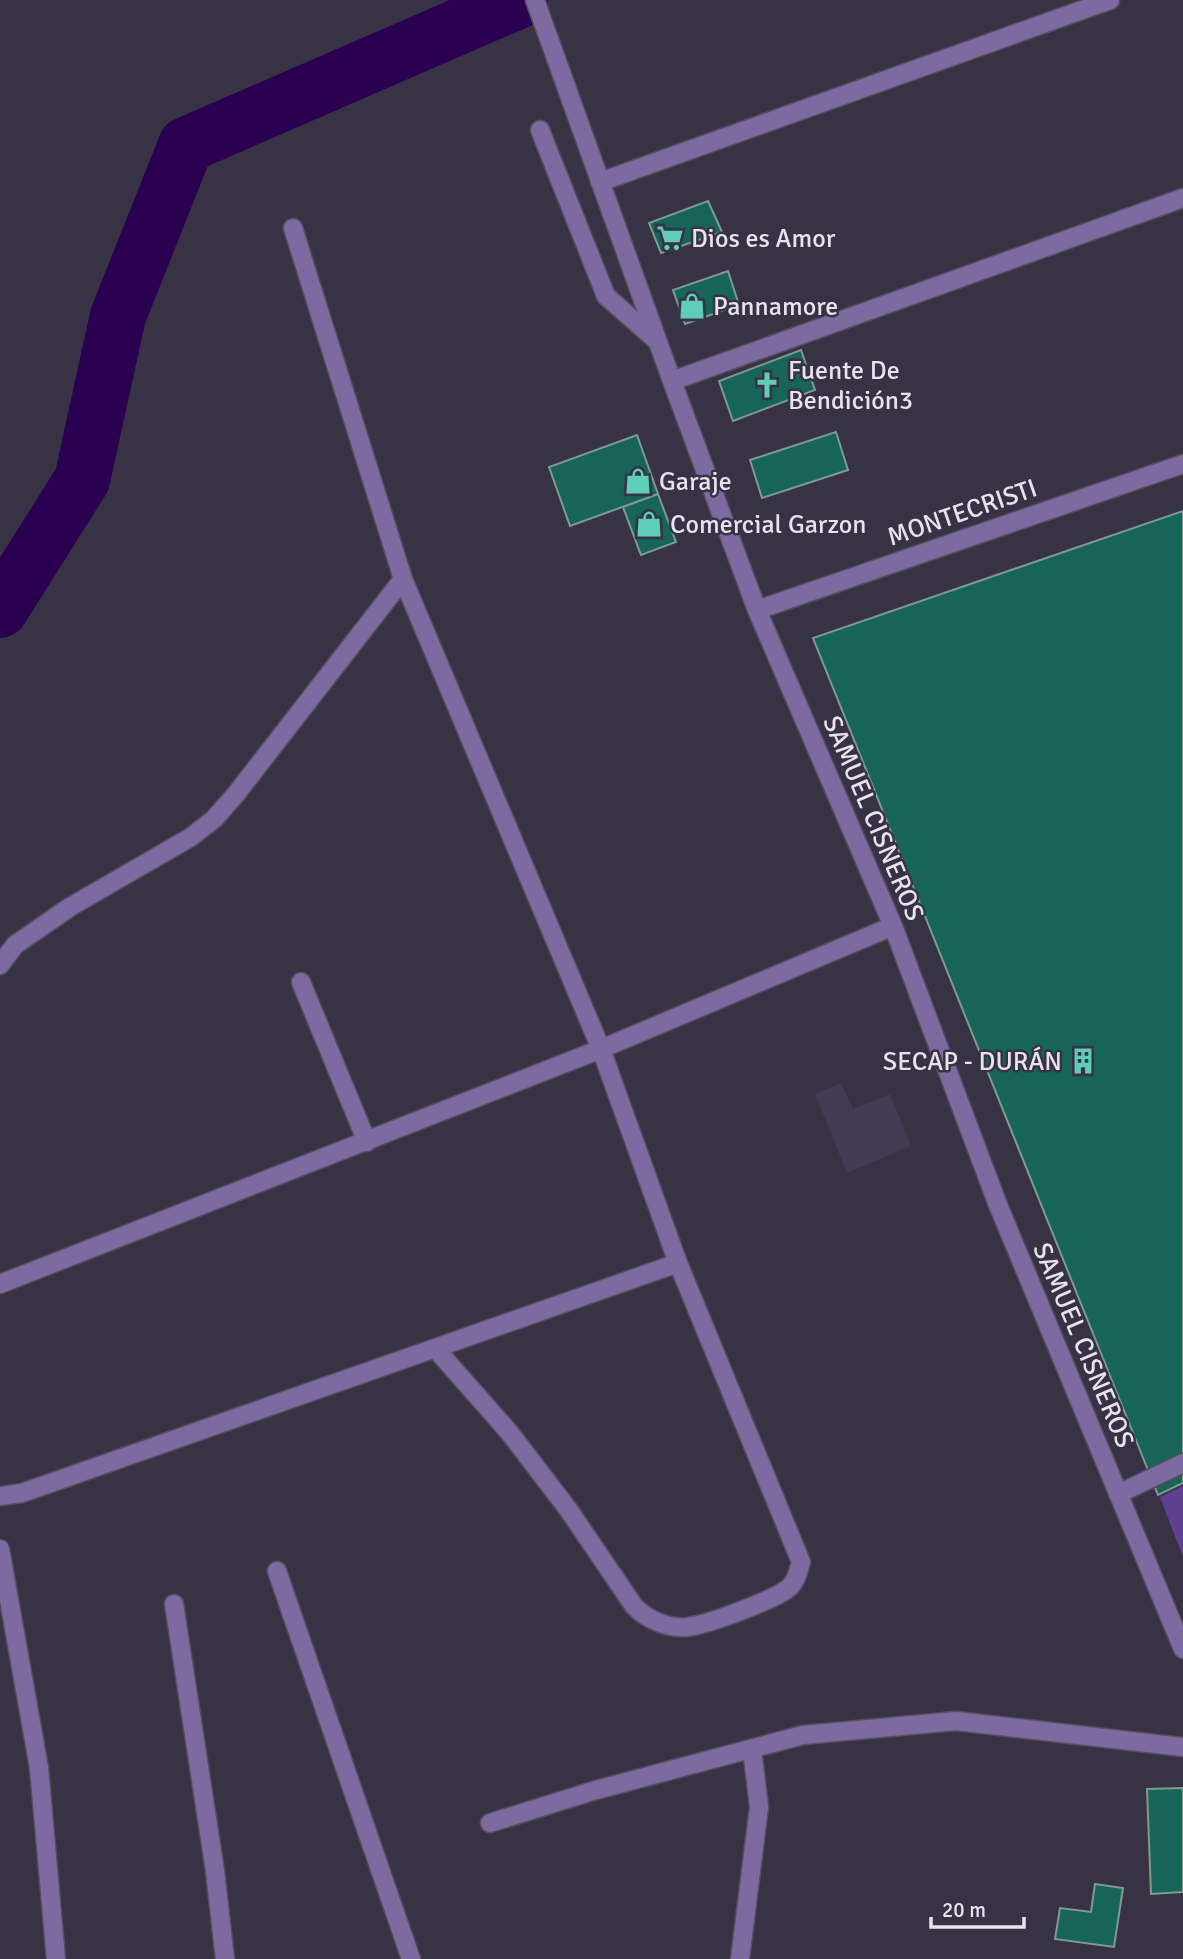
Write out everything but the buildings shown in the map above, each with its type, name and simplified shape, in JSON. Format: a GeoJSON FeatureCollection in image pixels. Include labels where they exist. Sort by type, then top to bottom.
{"type":"FeatureCollection","features":[{"type":"Feature","properties":{"kind":"street","name":"SAMUEL CISNEROS"},"geometry":{"type":"LineString","coordinates":[[536,0],[588,151],[757,610],[893,926],[998,1205],[1118,1494],[1179,1631],[1183,1649]]}},
{"type":"Feature","properties":{"kind":"street"},"geometry":{"type":"LineString","coordinates":[[600,181],[1110,0]]}},
{"type":"Feature","properties":{"kind":"street"},"geometry":{"type":"LineString","coordinates":[[540,130],[606,296],[658,342]]}},
{"type":"Feature","properties":{"kind":"street"},"geometry":{"type":"LineString","coordinates":[[672,381],[1183,198]]}},
{"type":"Feature","properties":{"kind":"street"},"geometry":{"type":"LineString","coordinates":[[293,228],[403,579],[601,1049],[678,1263],[801,1562],[796,1579],[787,1590],[730,1615],[688,1627],[664,1624],[643,1616],[568,1508],[509,1432],[435,1348]]}},
{"type":"Feature","properties":{"kind":"street","name":"MONTECRISTI"},"geometry":{"type":"LineString","coordinates":[[757,610],[1183,464]]}},
{"type":"Feature","properties":{"kind":"street"},"geometry":{"type":"LineString","coordinates":[[0,965],[15,945],[70,906],[191,837],[214,819],[403,579]]}},
{"type":"Feature","properties":{"kind":"street"},"geometry":{"type":"LineString","coordinates":[[0,1284],[601,1049],[893,926]]}},
{"type":"Feature","properties":{"kind":"street"},"geometry":{"type":"LineString","coordinates":[[301,982],[367,1142]]}},
{"type":"Feature","properties":{"kind":"street"},"geometry":{"type":"LineString","coordinates":[[0,1496],[22,1493],[678,1263]]}},
{"type":"Feature","properties":{"kind":"street"},"geometry":{"type":"LineString","coordinates":[[1118,1494],[1183,1463]]}},
{"type":"Feature","properties":{"kind":"street"},"geometry":{"type":"LineString","coordinates":[[0,1549],[39,1768],[56,1959]]}},
{"type":"Feature","properties":{"kind":"street"},"geometry":{"type":"LineString","coordinates":[[277,1571],[411,1959]]}},
{"type":"Feature","properties":{"kind":"street"},"geometry":{"type":"LineString","coordinates":[[174,1604],[215,1871],[225,1959]]}},
{"type":"Feature","properties":{"kind":"street"},"geometry":{"type":"LineString","coordinates":[[490,1823],[596,1790],[803,1735],[956,1721],[1183,1747]]}},
{"type":"Feature","properties":{"kind":"street"},"geometry":{"type":"LineString","coordinates":[[740,1959],[759,1807],[752,1749]]}},
{"type":"Feature","properties":{"kind":"shaded area"},"geometry":{"type":"Polygon","coordinates":[[[841,1083],[853,1109],[890,1094],[911,1146],[847,1173],[815,1094],[841,1083]]]}},
{"type":"Feature","properties":{"kind":"shaded area"},"geometry":{"type":"Polygon","coordinates":[[[1183,1486],[1183,1557],[1160,1497],[1183,1486]]]}},
{"type":"Feature","properties":{"kind":"waterway"},"geometry":{"type":"LineString","coordinates":[[0,610],[82,480],[118,316],[186,145],[520,0]]}},
{"type":"Feature","properties":{"kind":"place","name":"Dios es Amor"},"geometry":{"type":"Point","coordinates":[670,238]}},
{"type":"Feature","properties":{"kind":"place","name":"Pannamore"},"geometry":{"type":"Point","coordinates":[692,306]}},
{"type":"Feature","properties":{"kind":"place","name":"Fuente De Bendición3"},"geometry":{"type":"Point","coordinates":[767,385]}},
{"type":"Feature","properties":{"kind":"place","name":"Garaje"},"geometry":{"type":"Point","coordinates":[638,481]}},
{"type":"Feature","properties":{"kind":"place","name":"Comercial Garzon"},"geometry":{"type":"Point","coordinates":[649,524]}},
{"type":"Feature","properties":{"kind":"place","name":"SECAP - DURÁN"},"geometry":{"type":"Point","coordinates":[1083,1061]}}]}
